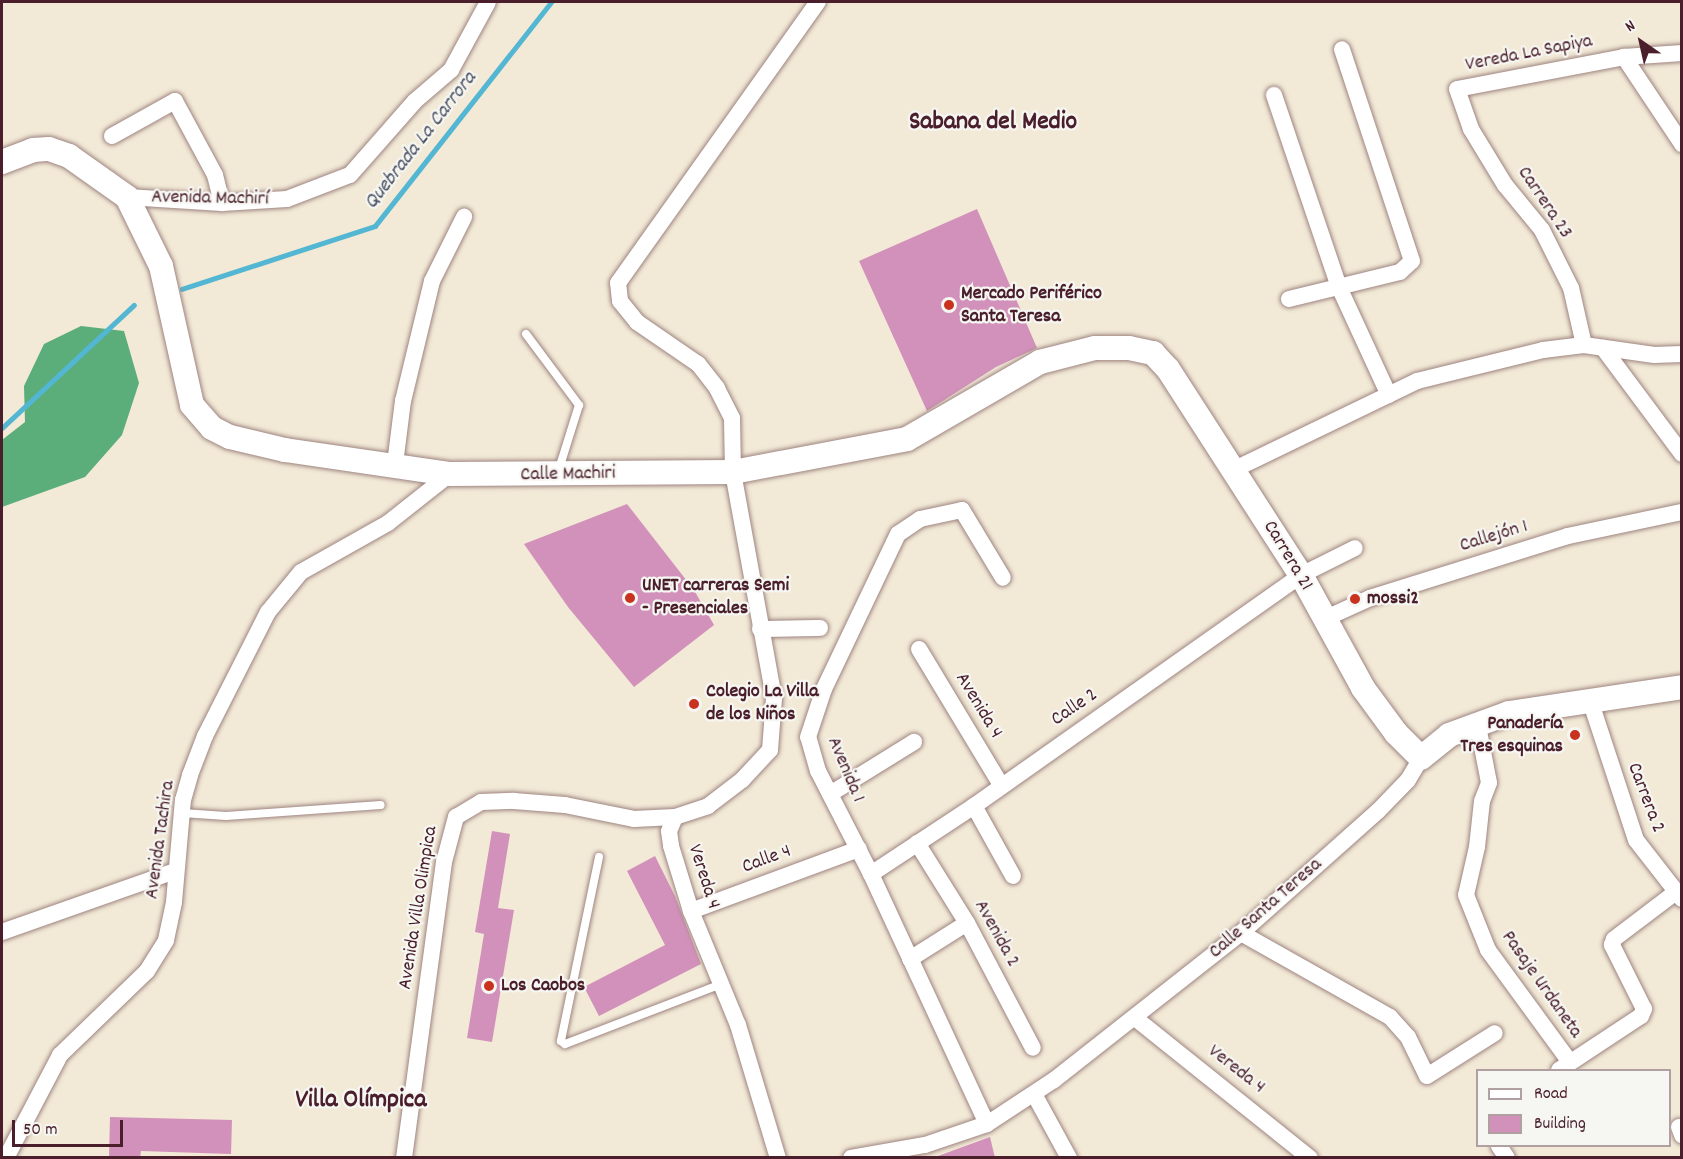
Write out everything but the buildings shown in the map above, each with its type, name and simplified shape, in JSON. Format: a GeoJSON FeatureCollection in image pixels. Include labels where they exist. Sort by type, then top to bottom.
{"type":"FeatureCollection","features":[{"type":"Feature","properties":{"kind":"street","name":"Avenida Machirí"},"geometry":{"type":"LineString","coordinates":[[2,162],[33,150],[50,149],[69,156],[127,196],[222,203],[287,199],[350,174],[415,101],[451,70],[488,2]]}},
{"type":"Feature","properties":{"kind":"street"},"geometry":{"type":"LineString","coordinates":[[675,817],[708,806],[748,775],[770,750],[774,698],[759,629],[733,472],[732,418],[717,388],[698,364],[637,322],[620,301],[618,283],[818,2]]}},
{"type":"Feature","properties":{"kind":"street"},"geometry":{"type":"LineString","coordinates":[[1289,299],[1400,272],[1412,261],[1342,49]]}},
{"type":"Feature","properties":{"kind":"street","name":"Vereda La Sapiya"},"geometry":{"type":"LineString","coordinates":[[1457,89],[1624,57],[1682,53]]}},
{"type":"Feature","properties":{"kind":"street"},"geometry":{"type":"LineString","coordinates":[[1624,57],[1682,144]]}},
{"type":"Feature","properties":{"kind":"street","name":"Carrera 23"},"geometry":{"type":"LineString","coordinates":[[1457,89],[1471,129],[1505,185],[1542,230],[1571,288],[1584,345]]}},
{"type":"Feature","properties":{"kind":"street"},"geometry":{"type":"LineString","coordinates":[[1274,95],[1339,287],[1389,395]]}},
{"type":"Feature","properties":{"kind":"street"},"geometry":{"type":"LineString","coordinates":[[112,136],[176,101],[215,175],[222,203]]}},
{"type":"Feature","properties":{"kind":"street","name":"Calle Machiri"},"geometry":{"type":"LineString","coordinates":[[127,196],[161,266],[192,405],[212,428],[230,437],[285,450],[395,464],[450,474],[557,476],[733,472],[907,439],[992,387],[1059,355],[1095,348],[1129,348],[1153,354]]}},
{"type":"Feature","properties":{"kind":"street"},"geometry":{"type":"LineString","coordinates":[[395,464],[403,400],[432,281],[464,217]]}},
{"type":"Feature","properties":{"kind":"street"},"geometry":{"type":"LineString","coordinates":[[1233,470],[1389,395],[1447,374],[1543,350],[1584,345],[1654,355],[1682,354]]}},
{"type":"Feature","properties":{"kind":"street"},"geometry":{"type":"LineString","coordinates":[[1603,348],[1682,454]]}},
{"type":"Feature","properties":{"kind":"street","name":"Carrera 21"},"geometry":{"type":"LineString","coordinates":[[1153,354],[1168,369],[1301,575],[1363,688],[1396,733],[1421,758]]}},
{"type":"Feature","properties":{"kind":"street","name":"Avenida Tachira"},"geometry":{"type":"LineString","coordinates":[[6,1158],[60,1055],[147,971],[166,940],[174,902],[182,813],[190,775],[205,736],[285,587],[317,559],[388,523],[450,474]]}},
{"type":"Feature","properties":{"kind":"street","name":"Avenida 1"},"geometry":{"type":"LineString","coordinates":[[987,1124],[871,874],[810,752],[813,716],[898,534],[920,519],[962,510],[1004,578]]}},
{"type":"Feature","properties":{"kind":"street","name":"Callejón 1"},"geometry":{"type":"LineString","coordinates":[[1324,619],[1370,598],[1568,536],[1682,512]]}},
{"type":"Feature","properties":{"kind":"street","name":"Calle 2"},"geometry":{"type":"LineString","coordinates":[[871,874],[974,806],[1001,785],[1066,747],[1301,575],[1355,548]]}},
{"type":"Feature","properties":{"kind":"street"},"geometry":{"type":"LineString","coordinates":[[759,629],[820,628]]}},
{"type":"Feature","properties":{"kind":"street","name":"Avenida 4"},"geometry":{"type":"LineString","coordinates":[[919,649],[1001,785]]}},
{"type":"Feature","properties":{"kind":"street","name":"Calle Santa Teresa"},"geometry":{"type":"LineString","coordinates":[[851,1158],[901,1154],[987,1124],[1034,1094],[1135,1018],[1241,933],[1378,811],[1408,780],[1421,758],[1449,735],[1477,722],[1543,706],[1682,687]]}},
{"type":"Feature","properties":{"kind":"street","name":"Carrera 2"},"geometry":{"type":"LineString","coordinates":[[1590,700],[1636,840],[1679,896]]}},
{"type":"Feature","properties":{"kind":"street","name":"Pasaje Urdaneta"},"geometry":{"type":"LineString","coordinates":[[1477,722],[1488,783],[1482,801],[1477,847],[1466,895],[1488,950],[1564,1066]]}},
{"type":"Feature","properties":{"kind":"street"},"geometry":{"type":"LineString","coordinates":[[830,794],[914,742]]}},
{"type":"Feature","properties":{"kind":"street","name":"Avenida Villa Olimpica"},"geometry":{"type":"LineString","coordinates":[[404,1158],[444,862],[456,817],[481,802],[514,801],[565,805],[634,819],[675,817]]}},
{"type":"Feature","properties":{"kind":"street"},"geometry":{"type":"LineString","coordinates":[[974,806],[1013,876]]}},
{"type":"Feature","properties":{"kind":"street","name":"Vereda 4"},"geometry":{"type":"LineString","coordinates":[[675,817],[669,831],[671,846],[691,911],[722,984],[778,1158]]}},
{"type":"Feature","properties":{"kind":"street","name":"Avenida 2"},"geometry":{"type":"LineString","coordinates":[[917,843],[967,923],[1033,1048]]}},
{"type":"Feature","properties":{"kind":"street","name":"Calle 4"},"geometry":{"type":"LineString","coordinates":[[691,911],[859,849]]}},
{"type":"Feature","properties":{"kind":"street"},"geometry":{"type":"LineString","coordinates":[[2,932],[175,871]]}},
{"type":"Feature","properties":{"kind":"street"},"geometry":{"type":"LineString","coordinates":[[1564,1066],[1641,1016],[1644,1009],[1612,945],[1614,939],[1679,896]]}},
{"type":"Feature","properties":{"kind":"street"},"geometry":{"type":"LineString","coordinates":[[910,959],[967,923]]}},
{"type":"Feature","properties":{"kind":"street"},"geometry":{"type":"LineString","coordinates":[[1241,933],[1390,1017],[1408,1037],[1427,1076],[1495,1033]]}},
{"type":"Feature","properties":{"kind":"street","name":"Vereda 4"},"geometry":{"type":"LineString","coordinates":[[1135,1018],[1310,1158]]}},
{"type":"Feature","properties":{"kind":"street"},"geometry":{"type":"LineString","coordinates":[[1034,1094],[1069,1158]]}},
{"type":"Feature","properties":{"kind":"lane"},"geometry":{"type":"LineString","coordinates":[[526,334],[579,405],[557,476]]}},
{"type":"Feature","properties":{"kind":"lane"},"geometry":{"type":"LineString","coordinates":[[182,813],[226,816],[381,805]]}},
{"type":"Feature","properties":{"kind":"lane"},"geometry":{"type":"LineString","coordinates":[[599,857],[561,1041],[565,1044],[722,984]]}},
{"type":"Feature","properties":{"kind":"green space"},"geometry":{"type":"Polygon","coordinates":[[[81,326],[124,331],[139,383],[122,435],[85,477],[2,507],[2,440],[25,422],[24,386],[44,344],[81,326]]]}},
{"type":"Feature","properties":{"kind":"waterway","name":"Quebrada La Carrora"},"geometry":{"type":"LineString","coordinates":[[182,289],[375,226],[551,2]]}},
{"type":"Feature","properties":{"kind":"waterway","name":"Quebrada La Carrora"},"geometry":{"type":"LineString","coordinates":[[2,428],[134,305]]}},
{"type":"Feature","properties":{"kind":"place","name":"Mercado Periférico Santa Teresa"},"geometry":{"type":"Point","coordinates":[949,305]}},
{"type":"Feature","properties":{"kind":"place","name":"UNET carreras Semi - Presenciales"},"geometry":{"type":"Point","coordinates":[630,598]}},
{"type":"Feature","properties":{"kind":"place","name":"mossi2"},"geometry":{"type":"Point","coordinates":[1355,599]}},
{"type":"Feature","properties":{"kind":"place","name":"Colegio La Villa de los Niños"},"geometry":{"type":"Point","coordinates":[694,704]}},
{"type":"Feature","properties":{"kind":"place","name":"Panadería Tres esquinas"},"geometry":{"type":"Point","coordinates":[1575,735]}},
{"type":"Feature","properties":{"kind":"place","name":"Los Caobos"},"geometry":{"type":"Point","coordinates":[489,986]}},
{"type":"Feature","properties":{"kind":"district","name":"Sabana del Medio"},"geometry":{"type":"Point","coordinates":[993,123]}},
{"type":"Feature","properties":{"kind":"district","name":"Villa Olímpica"},"geometry":{"type":"Point","coordinates":[361,1101]}}]}
